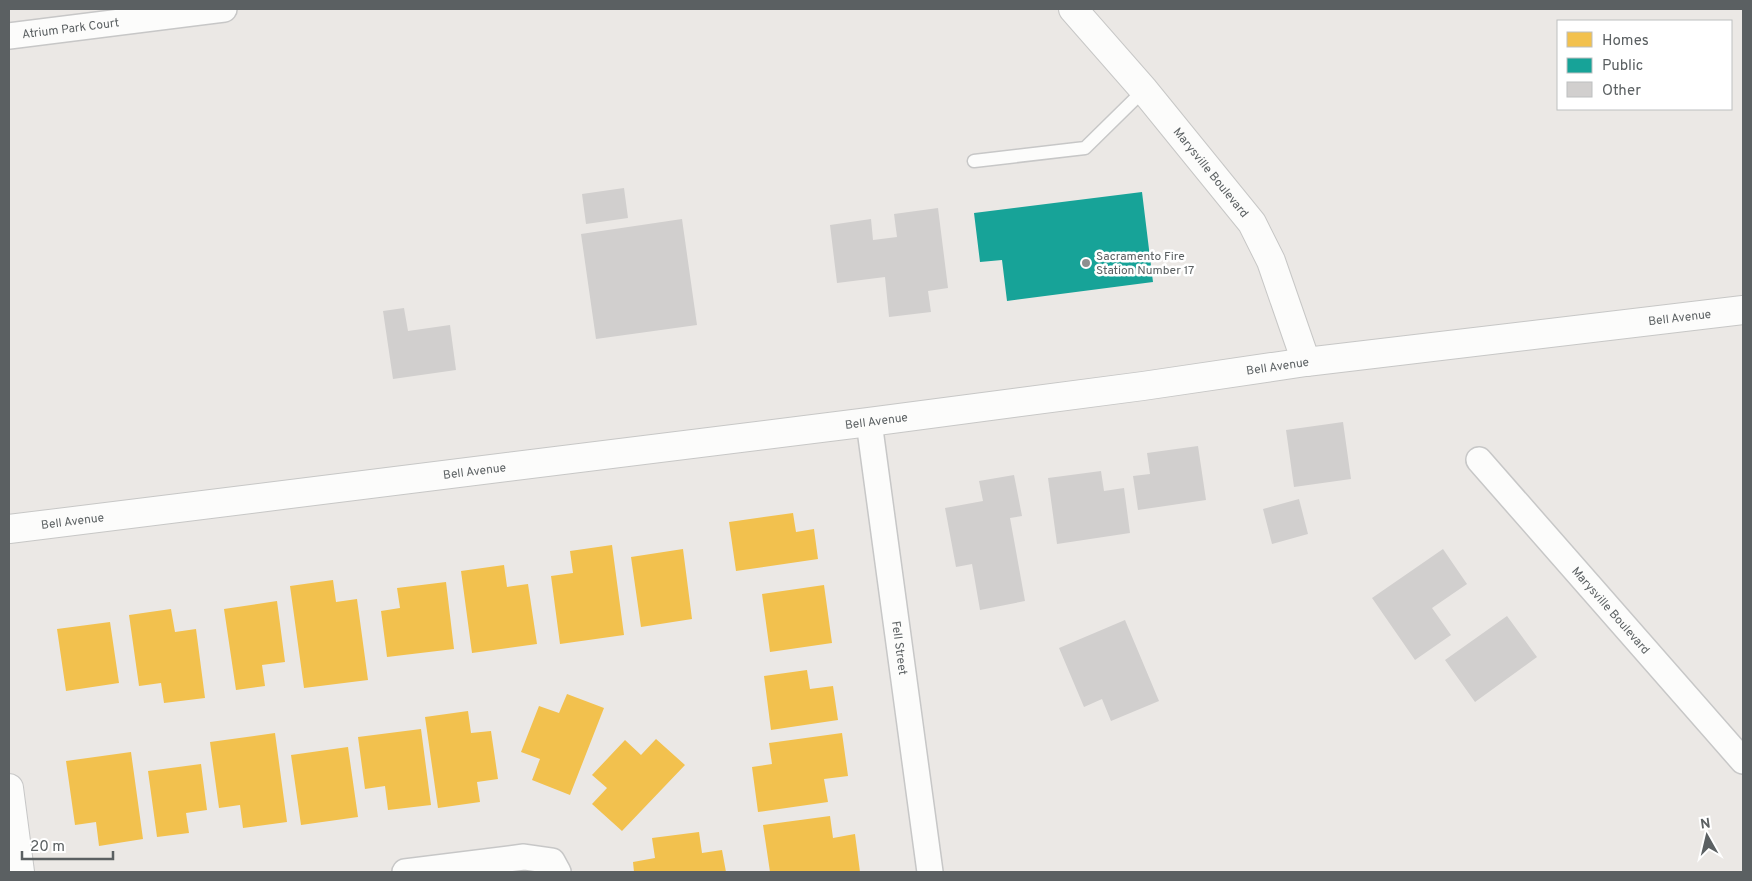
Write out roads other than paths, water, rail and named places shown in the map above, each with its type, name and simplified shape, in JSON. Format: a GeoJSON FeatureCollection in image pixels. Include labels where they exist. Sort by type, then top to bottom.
{"type":"FeatureCollection","features":[{"type":"Feature","properties":{"kind":"main road","name":"Marysville Boulevard"},"geometry":{"type":"LineString","coordinates":[[1073,9],[1144,90],[1252,223],[1272,261],[1306,362]]}},
{"type":"Feature","properties":{"kind":"main road","name":"Bell Avenue"},"geometry":{"type":"LineString","coordinates":[[9,529],[868,422],[1143,386],[1306,362],[1743,310]]}},
{"type":"Feature","properties":{"kind":"main road"},"geometry":{"type":"LineString","coordinates":[[9,788],[20,872]]}},
{"type":"Feature","properties":{"kind":"street","name":"Atrium Park Court"},"geometry":{"type":"LineString","coordinates":[[9,36],[220,9]]}},
{"type":"Feature","properties":{"kind":"street","name":"Fell Street"},"geometry":{"type":"LineString","coordinates":[[868,422],[930,872]]}},
{"type":"Feature","properties":{"kind":"street","name":"Marysville Boulevard"},"geometry":{"type":"LineString","coordinates":[[1479,460],[1743,761]]}},
{"type":"Feature","properties":{"kind":"street"},"geometry":{"type":"LineString","coordinates":[[405,872],[524,858],[552,861],[558,872]]}},
{"type":"Feature","properties":{"kind":"lane"},"geometry":{"type":"LineString","coordinates":[[974,161],[1085,148],[1144,90]]}},
{"type":"Feature","properties":{"kind":"place","name":"Sacramento Fire Station Number 17"},"geometry":{"type":"Point","coordinates":[1086,263]}}]}
